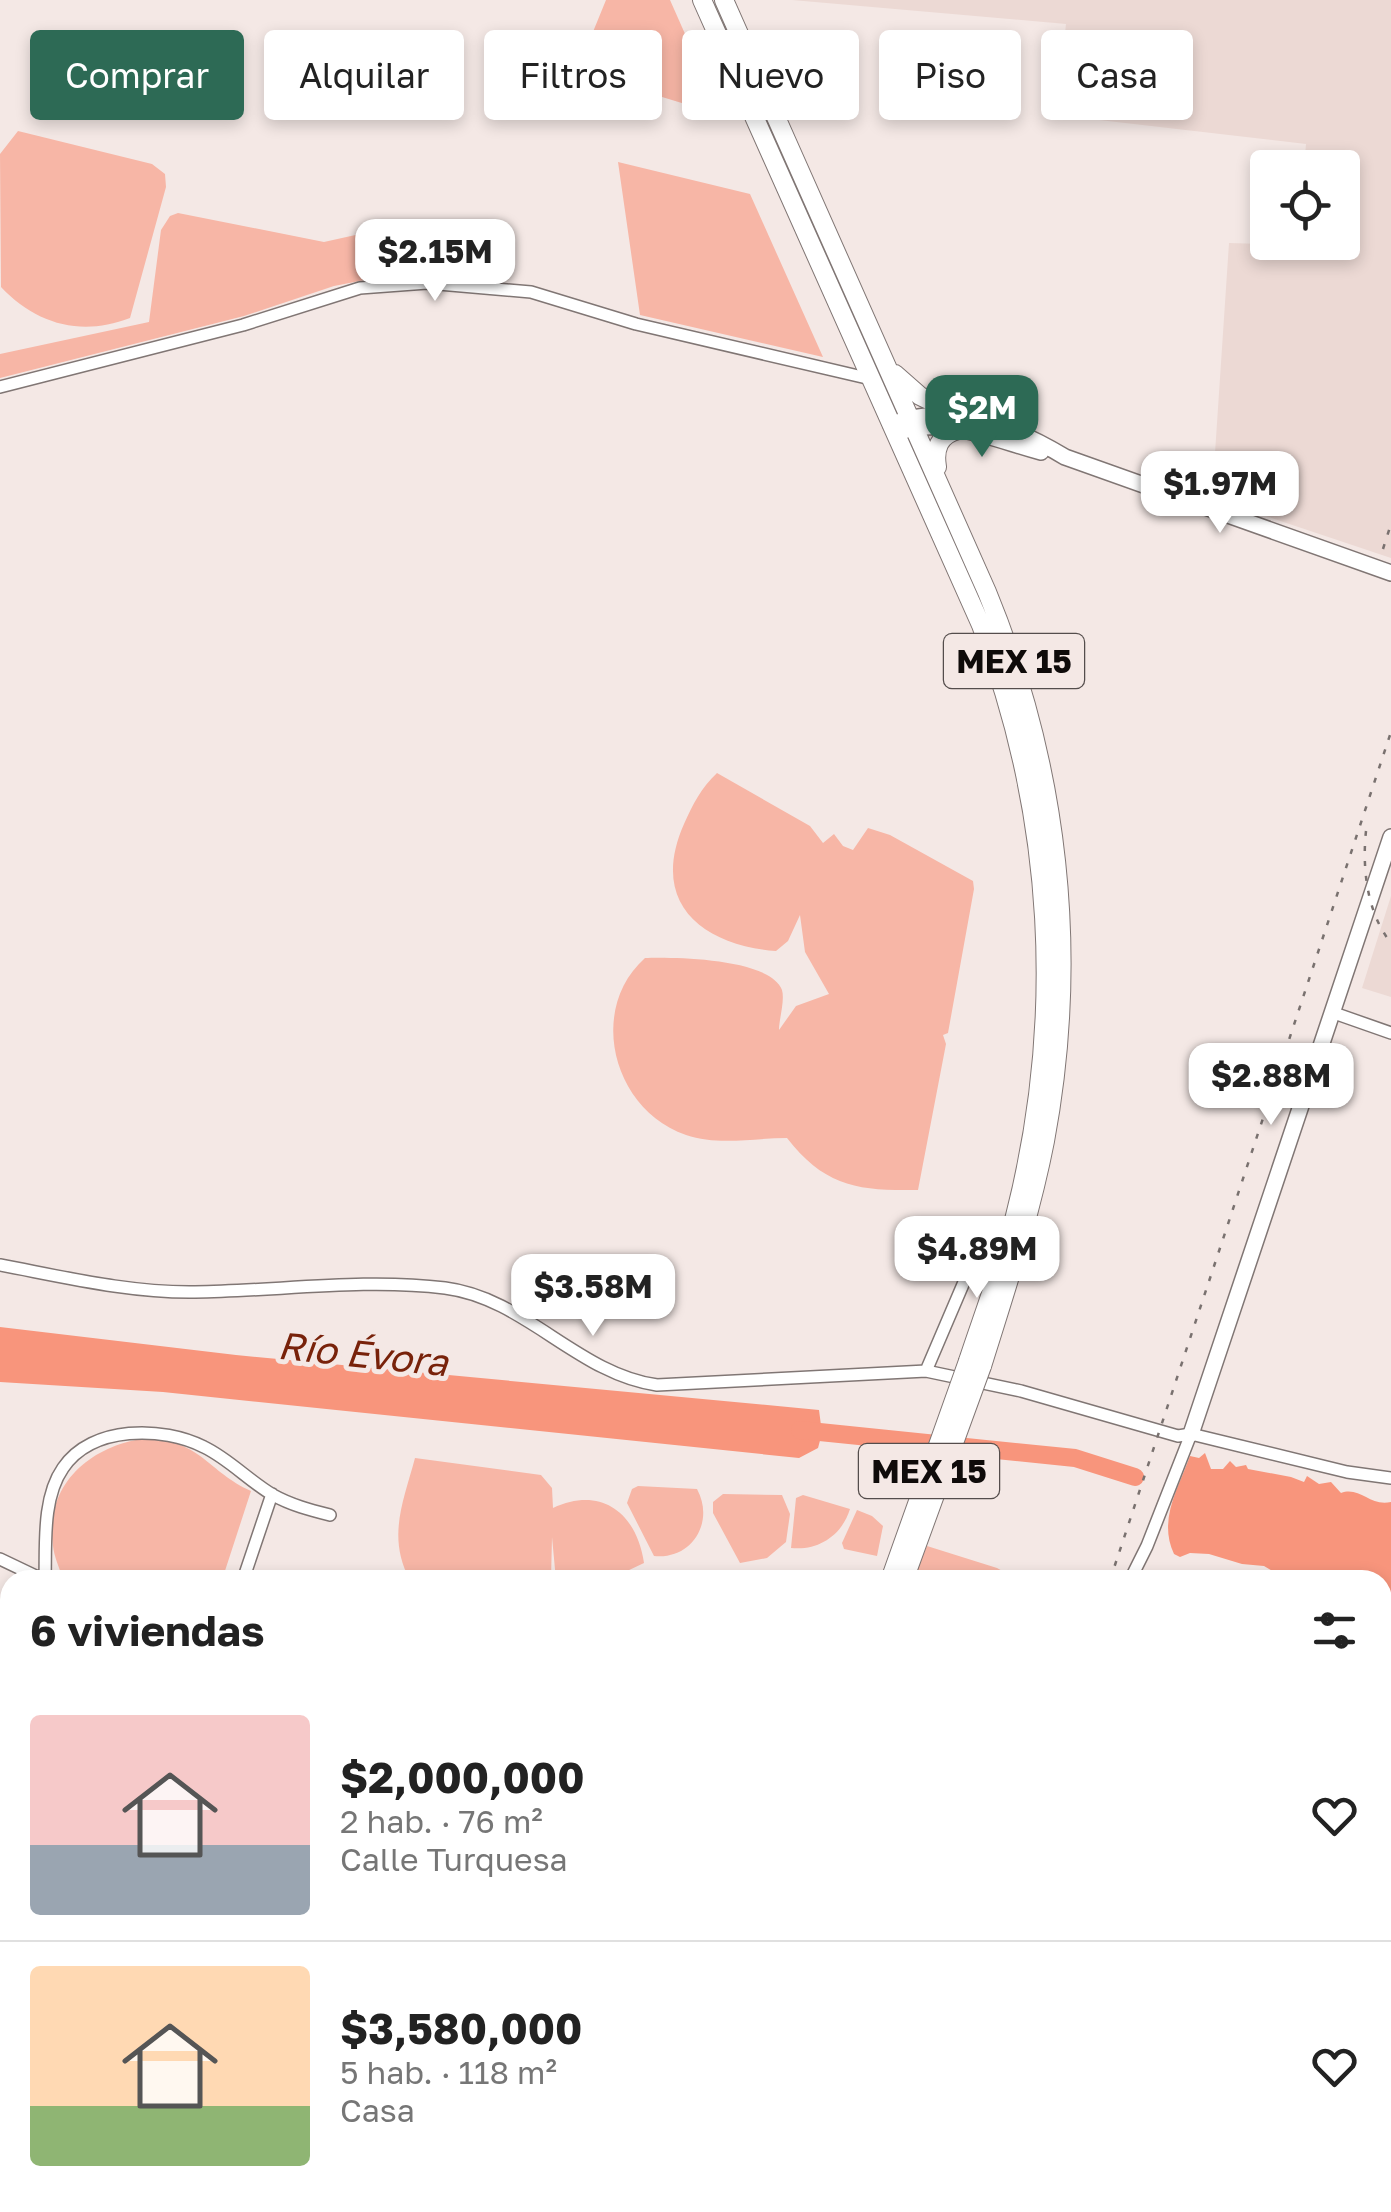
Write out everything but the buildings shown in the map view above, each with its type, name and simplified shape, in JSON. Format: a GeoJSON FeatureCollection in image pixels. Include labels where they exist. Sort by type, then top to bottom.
{"type":"FeatureCollection","features":[{"type":"Feature","properties":{"kind":"main road","name":"MEX 15"},"geometry":{"type":"LineString","coordinates":[[702,0],[981,626],[1002,680],[1024,760],[1038,835],[1046,926],[1046,1013],[1034,1130],[975,1364],[894,1570]]}},
{"type":"Feature","properties":{"kind":"main road","name":"MEX 15"},"geometry":{"type":"LineString","coordinates":[[724,0],[1004,632],[1033,726],[1056,849],[1063,938],[1058,1050],[1044,1144],[1024,1228],[907,1570]]}},
{"type":"Feature","properties":{"kind":"main road"},"geometry":{"type":"LineString","coordinates":[[890,369],[957,422],[943,437],[935,454],[941,487]]}},
{"type":"Feature","properties":{"kind":"street"},"geometry":{"type":"LineString","coordinates":[[0,387],[244,325],[360,288],[417,283],[530,292],[636,324],[871,379]]}},
{"type":"Feature","properties":{"kind":"street"},"geometry":{"type":"LineString","coordinates":[[893,429],[913,422],[957,422],[1064,456],[1391,573]]}},
{"type":"Feature","properties":{"kind":"street"},"geometry":{"type":"LineString","coordinates":[[1135,1570],[1191,1434],[1391,837]]}},
{"type":"Feature","properties":{"kind":"street"},"geometry":{"type":"LineString","coordinates":[[1334,1013],[1391,1033]]}},
{"type":"Feature","properties":{"kind":"street"},"geometry":{"type":"LineString","coordinates":[[926,1371],[973,1261],[983,1246],[1014,1220]]}},
{"type":"Feature","properties":{"kind":"street"},"geometry":{"type":"LineString","coordinates":[[0,1265],[158,1291],[386,1286],[457,1290],[488,1300],[604,1370],[657,1385],[926,1371],[1020,1392],[1178,1436],[1191,1434],[1347,1472],[1391,1478]]}},
{"type":"Feature","properties":{"kind":"street"},"geometry":{"type":"LineString","coordinates":[[45,1570],[48,1517],[57,1479],[70,1459],[104,1439],[138,1433],[177,1436],[209,1450],[272,1494],[330,1516]]}},
{"type":"Feature","properties":{"kind":"street"},"geometry":{"type":"LineString","coordinates":[[246,1570],[272,1494]]}},
{"type":"Feature","properties":{"kind":"shaded area"},"geometry":{"type":"Polygon","coordinates":[[[606,0],[670,0],[683,30],[682,103],[662,97],[662,30],[594,30],[606,0]]]}},
{"type":"Feature","properties":{"kind":"shaded area"},"geometry":{"type":"Polygon","coordinates":[[[792,0],[1391,0],[1391,558],[1212,498],[1229,243],[1250,244],[1250,260],[1360,260],[1360,150],[1305,150],[1306,144],[1099,120],[1193,120],[1193,30],[1065,30],[1066,24],[792,0]]]}},
{"type":"Feature","properties":{"kind":"shaded area"},"geometry":{"type":"Polygon","coordinates":[[[18,131],[152,164],[165,174],[166,187],[130,318],[94,326],[60,324],[29,310],[1,287],[0,154],[18,131]]]}},
{"type":"Feature","properties":{"kind":"shaded area"},"geometry":{"type":"Polygon","coordinates":[[[618,162],[750,194],[823,357],[640,315],[618,162]]]}},
{"type":"Feature","properties":{"kind":"shaded area"},"geometry":{"type":"Polygon","coordinates":[[[178,213],[324,242],[405,224],[430,275],[375,278],[334,286],[244,316],[0,378],[0,354],[149,322],[161,230],[170,216],[178,213]]]}},
{"type":"Feature","properties":{"kind":"shaded area"},"geometry":{"type":"Polygon","coordinates":[[[717,773],[810,826],[823,843],[834,834],[843,846],[853,850],[868,828],[890,835],[973,881],[918,1190],[845,1183],[815,1167],[787,1138],[723,1141],[686,1135],[661,1122],[641,1104],[626,1082],[616,1057],[613,1030],[617,1004],[627,980],[645,958],[720,962],[759,971],[774,979],[783,999],[779,1030],[796,1006],[829,994],[805,952],[800,915],[788,941],[776,951],[725,940],[705,929],[689,915],[678,897],[673,876],[675,852],[694,803],[717,773]]]}},
{"type":"Feature","properties":{"kind":"shaded area"},"geometry":{"type":"Polygon","coordinates":[[[1391,896],[1391,997],[1362,988],[1391,896]]]}},
{"type":"Feature","properties":{"kind":"shaded area","name":"Río Évora"},"geometry":{"type":"Polygon","coordinates":[[[0,1327],[236,1355],[819,1410],[822,1433],[818,1448],[799,1458],[163,1392],[0,1382],[0,1327]]]}},
{"type":"Feature","properties":{"kind":"shaded area"},"geometry":{"type":"Polygon","coordinates":[[[147,1438],[181,1445],[251,1491],[225,1570],[60,1570],[52,1524],[64,1486],[91,1459],[127,1442],[147,1438]]]}},
{"type":"Feature","properties":{"kind":"shaded area"},"geometry":{"type":"Polygon","coordinates":[[[1205,1453],[1211,1469],[1223,1469],[1230,1461],[1236,1467],[1246,1465],[1248,1469],[1304,1482],[1307,1476],[1319,1484],[1331,1482],[1341,1493],[1354,1492],[1377,1502],[1391,1502],[1391,1570],[1271,1570],[1209,1554],[1174,1554],[1168,1529],[1172,1505],[1190,1456],[1199,1458],[1205,1453]]]}},
{"type":"Feature","properties":{"kind":"shaded area"},"geometry":{"type":"Polygon","coordinates":[[[415,1458],[541,1475],[552,1488],[553,1508],[587,1500],[614,1508],[634,1530],[644,1563],[629,1570],[555,1570],[552,1537],[551,1570],[406,1570],[398,1534],[415,1458]]]}},
{"type":"Feature","properties":{"kind":"shaded area"},"geometry":{"type":"Polygon","coordinates":[[[632,1489],[697,1489],[703,1514],[701,1526],[689,1545],[667,1556],[654,1556],[627,1503],[632,1489]]]}},
{"type":"Feature","properties":{"kind":"shaded area"},"geometry":{"type":"Polygon","coordinates":[[[723,1494],[782,1495],[790,1514],[786,1542],[767,1558],[740,1563],[713,1513],[713,1502],[723,1494]]]}},
{"type":"Feature","properties":{"kind":"shaded area"},"geometry":{"type":"Polygon","coordinates":[[[803,1495],[850,1509],[828,1539],[811,1547],[791,1548],[796,1498],[803,1495]]]}},
{"type":"Feature","properties":{"kind":"shaded area"},"geometry":{"type":"Polygon","coordinates":[[[857,1510],[883,1526],[877,1556],[844,1549],[842,1543],[857,1510]]]}},
{"type":"Feature","properties":{"kind":"shaded area"},"geometry":{"type":"Polygon","coordinates":[[[927,1546],[1001,1570],[916,1570],[927,1546]]]}},
{"type":"Feature","properties":{"kind":"waterway","name":"Río Évora"},"geometry":{"type":"LineString","coordinates":[[800,1430],[1075,1458],[1135,1477]]}},
{"type":"Feature","properties":{"kind":"railway"},"geometry":{"type":"LineString","coordinates":[[1383,549],[1391,524]]}},
{"type":"Feature","properties":{"kind":"railway"},"geometry":{"type":"LineString","coordinates":[[1113,1570],[1391,732]]}},
{"type":"Feature","properties":{"kind":"railway"},"geometry":{"type":"LineString","coordinates":[[1366,831],[1371,904],[1391,943]]}}]}
